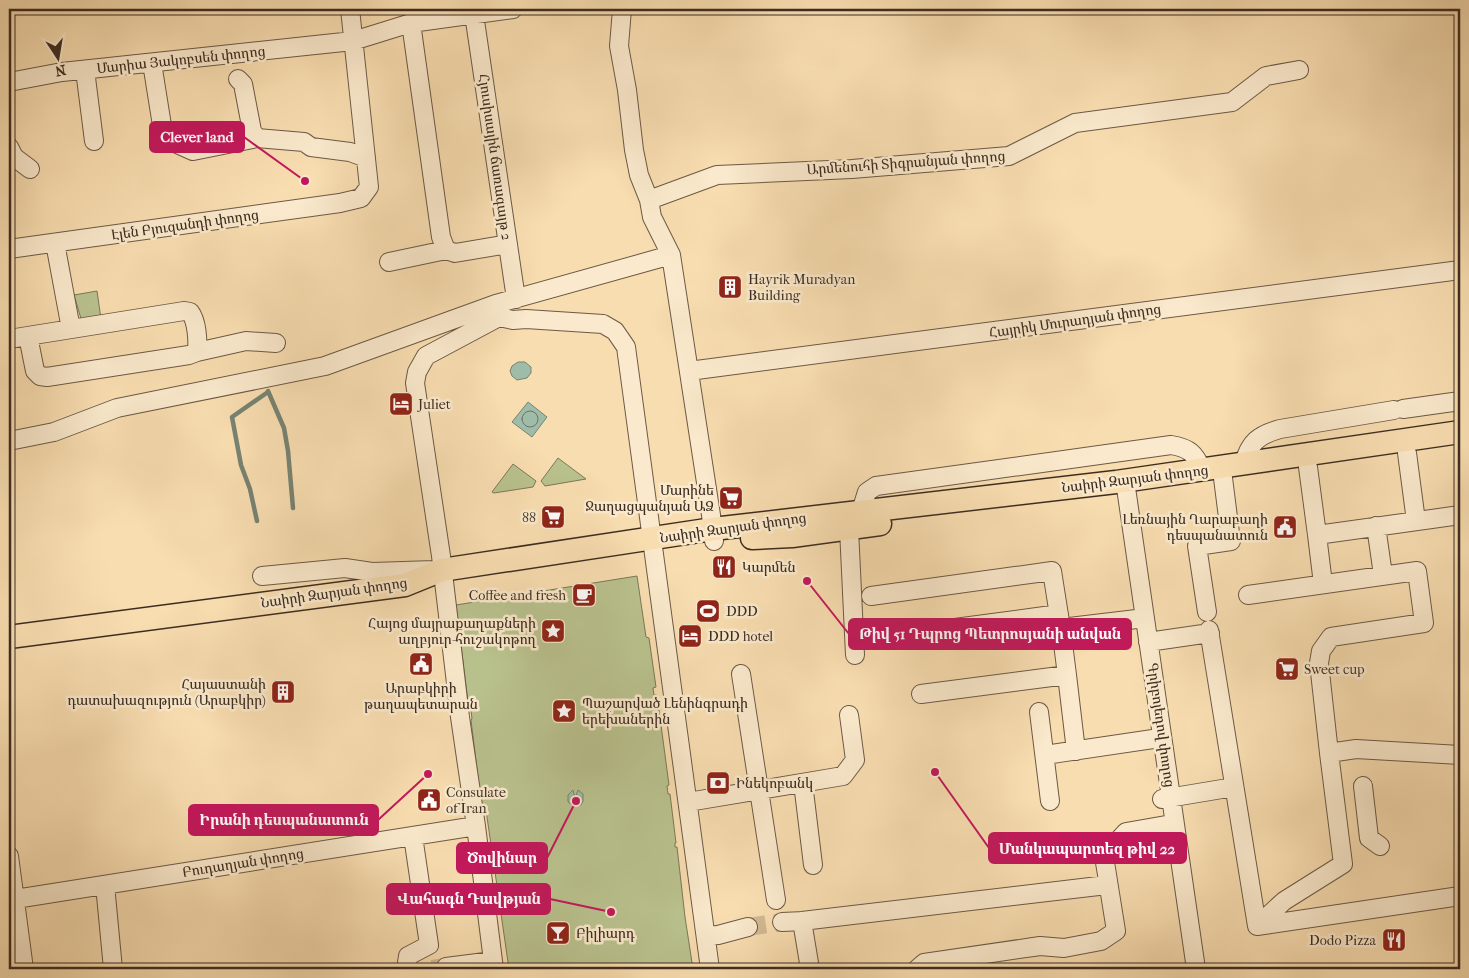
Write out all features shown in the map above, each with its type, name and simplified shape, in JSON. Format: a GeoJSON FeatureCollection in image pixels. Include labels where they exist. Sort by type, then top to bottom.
{"type":"FeatureCollection","features":[{"type":"Feature","properties":{"kind":"main road","name":"Նաիրի Զարյան փողոց"},"geometry":{"type":"LineString","coordinates":[[1121,486],[1202,470],[1460,432]]}},
{"type":"Feature","properties":{"kind":"main road","name":"Նաիրի Զարյան փողոց"},"geometry":{"type":"LineString","coordinates":[[9,637],[405,585],[443,575],[713,535],[792,536],[855,520],[1121,486],[1224,478],[1460,446]]}},
{"type":"Feature","properties":{"kind":"street"},"geometry":{"type":"LineString","coordinates":[[152,63],[164,138],[193,151],[257,138],[304,142],[311,147],[350,152],[366,158],[350,9]]}},
{"type":"Feature","properties":{"kind":"street","name":"Մարիա Յակոբսեն փողոց"},"geometry":{"type":"LineString","coordinates":[[9,82],[62,72],[353,41],[412,23],[512,9]]}},
{"type":"Feature","properties":{"kind":"street"},"geometry":{"type":"LineString","coordinates":[[622,9],[618,46],[627,90],[634,150],[649,200],[652,217],[671,255],[713,535]]}},
{"type":"Feature","properties":{"kind":"street","name":"Հյուսիսային ճառագայթ 2"},"geometry":{"type":"LineString","coordinates":[[474,14],[516,299]]}},
{"type":"Feature","properties":{"kind":"street"},"geometry":{"type":"LineString","coordinates":[[412,23],[442,237],[446,250]]}},
{"type":"Feature","properties":{"kind":"street"},"geometry":{"type":"LineString","coordinates":[[85,70],[94,141]]}},
{"type":"Feature","properties":{"kind":"street","name":"Արմենուհի Տիգրանյան փողոց"},"geometry":{"type":"LineString","coordinates":[[649,200],[717,175],[852,168],[1009,156],[1075,123],[1232,102],[1266,76],[1299,70]]}},
{"type":"Feature","properties":{"kind":"street"},"geometry":{"type":"LineString","coordinates":[[238,79],[243,84],[252,131],[257,138]]}},
{"type":"Feature","properties":{"kind":"street"},"geometry":{"type":"LineString","coordinates":[[9,147],[14,157],[30,169]]}},
{"type":"Feature","properties":{"kind":"street","name":"Էլեն Բյուզանդի փողոց"},"geometry":{"type":"LineString","coordinates":[[9,249],[340,203],[361,198],[369,187],[366,158]]}},
{"type":"Feature","properties":{"kind":"street"},"geometry":{"type":"LineString","coordinates":[[55,243],[72,329]]}},
{"type":"Feature","properties":{"kind":"street"},"geometry":{"type":"LineString","coordinates":[[389,262],[446,250],[455,253],[508,244]]}},
{"type":"Feature","properties":{"kind":"street"},"geometry":{"type":"LineString","coordinates":[[9,441],[54,432],[117,408],[325,366],[496,304],[671,255]]}},
{"type":"Feature","properties":{"kind":"street","name":"Հայրիկ Մուրադյան փողոց"},"geometry":{"type":"LineString","coordinates":[[689,371],[1460,270]]}},
{"type":"Feature","properties":{"kind":"street"},"geometry":{"type":"LineString","coordinates":[[9,339],[184,311],[190,312],[193,316],[198,345],[197,352]]}},
{"type":"Feature","properties":{"kind":"street"},"geometry":{"type":"LineString","coordinates":[[446,967],[494,965],[460,717],[443,575],[415,383],[417,372],[426,356],[499,317],[513,320],[526,319],[603,324],[615,332],[626,347],[710,969]]}},
{"type":"Feature","properties":{"kind":"street"},"geometry":{"type":"LineString","coordinates":[[28,336],[35,371],[40,376],[48,377],[189,356],[197,352],[246,341],[276,343]]}},
{"type":"Feature","properties":{"kind":"street"},"geometry":{"type":"LineString","coordinates":[[1244,464],[1246,454],[1255,441],[1264,434],[1280,429],[1460,401]]}},
{"type":"Feature","properties":{"kind":"street"},"geometry":{"type":"LineString","coordinates":[[855,655],[855,520],[867,492],[876,486],[1171,445],[1185,447],[1197,458],[1202,470]]}},
{"type":"Feature","properties":{"kind":"street"},"geometry":{"type":"LineString","coordinates":[[1406,453],[1416,521]]}},
{"type":"Feature","properties":{"kind":"street"},"geometry":{"type":"LineString","coordinates":[[1308,467],[1323,584]]}},
{"type":"Feature","properties":{"kind":"street"},"geometry":{"type":"LineString","coordinates":[[1207,612],[1197,546],[1231,541],[1224,478]]}},
{"type":"Feature","properties":{"kind":"street","name":"Գրիբոյեդով փողոց"},"geometry":{"type":"LineString","coordinates":[[1121,486],[1140,618],[1153,739],[1166,798],[1196,969]]}},
{"type":"Feature","properties":{"kind":"street"},"geometry":{"type":"LineString","coordinates":[[1317,535],[1460,515]]}},
{"type":"Feature","properties":{"kind":"street"},"geometry":{"type":"LineString","coordinates":[[1441,518],[1460,526]]}},
{"type":"Feature","properties":{"kind":"street"},"geometry":{"type":"LineString","coordinates":[[1376,526],[1383,575]]}},
{"type":"Feature","properties":{"kind":"street"},"geometry":{"type":"LineString","coordinates":[[262,576],[345,568],[372,572],[443,575]]}},
{"type":"Feature","properties":{"kind":"street"},"geometry":{"type":"LineString","coordinates":[[871,596],[1052,571],[1076,751]]}},
{"type":"Feature","properties":{"kind":"street"},"geometry":{"type":"LineString","coordinates":[[1248,594],[1417,571],[1424,623],[1331,637],[1321,651],[1319,663],[1343,864],[1284,901],[1257,926]]}},
{"type":"Feature","properties":{"kind":"street"},"geometry":{"type":"LineString","coordinates":[[902,635],[1060,621],[1140,618]]}},
{"type":"Feature","properties":{"kind":"street","name":"Գրիբոյեդով փողոց"},"geometry":{"type":"LineString","coordinates":[[1140,618],[1148,642],[1166,798],[1166,825],[1187,969]]}},
{"type":"Feature","properties":{"kind":"street"},"geometry":{"type":"LineString","coordinates":[[1148,642],[1210,632],[1257,926]]}},
{"type":"Feature","properties":{"kind":"street"},"geometry":{"type":"LineString","coordinates":[[741,674],[776,900]]}},
{"type":"Feature","properties":{"kind":"street"},"geometry":{"type":"LineString","coordinates":[[921,694],[1067,676]]}},
{"type":"Feature","properties":{"kind":"street"},"geometry":{"type":"LineString","coordinates":[[1039,712],[1050,801]]}},
{"type":"Feature","properties":{"kind":"street"},"geometry":{"type":"LineString","coordinates":[[688,802],[843,776],[855,760],[849,714]]}},
{"type":"Feature","properties":{"kind":"street"},"geometry":{"type":"LineString","coordinates":[[1045,756],[1153,739]]}},
{"type":"Feature","properties":{"kind":"street"},"geometry":{"type":"LineString","coordinates":[[1329,753],[1356,749],[1460,755]]}},
{"type":"Feature","properties":{"kind":"street"},"geometry":{"type":"LineString","coordinates":[[802,783],[813,865]]}},
{"type":"Feature","properties":{"kind":"street"},"geometry":{"type":"LineString","coordinates":[[1363,786],[1369,838],[1380,846]]}},
{"type":"Feature","properties":{"kind":"street"},"geometry":{"type":"LineString","coordinates":[[1166,798],[1234,787]]}},
{"type":"Feature","properties":{"kind":"street"},"geometry":{"type":"LineString","coordinates":[[917,969],[924,963],[978,958],[1040,946],[1064,948],[1101,941],[1116,932],[1107,885],[1104,856],[1126,832],[1166,825]]}},
{"type":"Feature","properties":{"kind":"street","name":"Բուդաղյան փողոց"},"geometry":{"type":"LineString","coordinates":[[12,899],[476,826]]}},
{"type":"Feature","properties":{"kind":"street"},"geometry":{"type":"LineString","coordinates":[[406,969],[408,956],[430,945],[413,836]]}},
{"type":"Feature","properties":{"kind":"street"},"geometry":{"type":"LineString","coordinates":[[9,856],[12,899],[24,969]]}},
{"type":"Feature","properties":{"kind":"street"},"geometry":{"type":"LineString","coordinates":[[105,885],[113,969]]}},
{"type":"Feature","properties":{"kind":"street"},"geometry":{"type":"LineString","coordinates":[[782,922],[1107,885]]}},
{"type":"Feature","properties":{"kind":"street"},"geometry":{"type":"LineString","coordinates":[[1257,926],[1460,896]]}},
{"type":"Feature","properties":{"kind":"street"},"geometry":{"type":"LineString","coordinates":[[804,921],[802,921],[810,969]]}},
{"type":"Feature","properties":{"kind":"street"},"geometry":{"type":"LineString","coordinates":[[706,936],[718,935],[748,927]]}},
{"type":"Feature","properties":{"kind":"street"},"geometry":{"type":"LineString","coordinates":[[9,928],[14,969]]}},
{"type":"Feature","properties":{"kind":"green space"},"geometry":{"type":"Polygon","coordinates":[[[97,291],[101,319],[82,322],[74,295],[97,291]]]}},
{"type":"Feature","properties":{"kind":"green space"},"geometry":{"type":"Polygon","coordinates":[[[558,458],[586,479],[545,486],[541,481],[558,458]]]}},
{"type":"Feature","properties":{"kind":"green space"},"geometry":{"type":"Polygon","coordinates":[[[513,464],[536,481],[533,487],[492,492],[513,464]]]}},
{"type":"Feature","properties":{"kind":"green space"},"geometry":{"type":"Polygon","coordinates":[[[637,576],[656,687],[653,688],[654,695],[657,695],[669,785],[667,786],[668,794],[670,794],[675,847],[677,847],[693,969],[509,969],[486,810],[482,810],[471,710],[469,710],[456,605],[637,576]]]}},
{"type":"Feature","properties":{"kind":"water"},"geometry":{"type":"Polygon","coordinates":[[[518,362],[525,362],[531,367],[531,373],[527,378],[517,380],[512,376],[510,371],[512,366],[518,362]]]}},
{"type":"Feature","properties":{"kind":"water"},"geometry":{"type":"Polygon","coordinates":[[[528,402],[547,417],[532,437],[512,422],[528,402]]]}},
{"type":"Feature","properties":{"kind":"water"},"geometry":{"type":"Polygon","coordinates":[[[573,790],[575,798],[578,790],[583,794],[581,805],[574,806],[568,802],[568,795],[573,790]]]}},
{"type":"Feature","properties":{"kind":"waterway"},"geometry":{"type":"LineString","coordinates":[[268,391],[284,428],[293,508]]}},
{"type":"Feature","properties":{"kind":"waterway"},"geometry":{"type":"LineString","coordinates":[[257,521],[250,489],[241,465],[232,417],[268,392]]}},
{"type":"Feature","properties":{"kind":"tunnel"},"geometry":{"type":"LineString","coordinates":[[748,927],[782,922]]}},
{"type":"Feature","properties":{"kind":"tunnel"},"geometry":{"type":"LineString","coordinates":[[978,960],[979,969]]}},
{"type":"Feature","properties":{"kind":"tunnel"},"geometry":{"type":"LineString","coordinates":[[432,969],[446,967]]}},
{"type":"Feature","properties":{"kind":"place","name":"Clever land"},"geometry":{"type":"Point","coordinates":[305,181]}},
{"type":"Feature","properties":{"kind":"place","name":"Hayrik Muradyan Building"},"geometry":{"type":"Point","coordinates":[730,287]}},
{"type":"Feature","properties":{"kind":"place","name":"Juliet"},"geometry":{"type":"Point","coordinates":[401,404]}},
{"type":"Feature","properties":{"kind":"place","name":"Մարինե Ջաղացպանյան ԱՁ"},"geometry":{"type":"Point","coordinates":[731,498]}},
{"type":"Feature","properties":{"kind":"place","name":"88"},"geometry":{"type":"Point","coordinates":[553,517]}},
{"type":"Feature","properties":{"kind":"place","name":"Լեռնային Ղարաբաղի դեսպանատուն"},"geometry":{"type":"Point","coordinates":[1285,527]}},
{"type":"Feature","properties":{"kind":"place","name":"Կարմեն"},"geometry":{"type":"Point","coordinates":[724,567]}},
{"type":"Feature","properties":{"kind":"place","name":"Թիվ 51 Դպրոց Պետրոսյանի անվան"},"geometry":{"type":"Point","coordinates":[807,581]}},
{"type":"Feature","properties":{"kind":"place","name":"Coffee and fresh"},"geometry":{"type":"Point","coordinates":[584,595]}},
{"type":"Feature","properties":{"kind":"place","name":"DDD"},"geometry":{"type":"Point","coordinates":[708,611]}},
{"type":"Feature","properties":{"kind":"place","name":"Հայոց մայրաքաղաքների աղբյուր-հուշակոթող"},"geometry":{"type":"Point","coordinates":[553,631]}},
{"type":"Feature","properties":{"kind":"place","name":"DDD hotel"},"geometry":{"type":"Point","coordinates":[690,636]}},
{"type":"Feature","properties":{"kind":"place","name":"Արաբկիրի թաղապետարան"},"geometry":{"type":"Point","coordinates":[421,664]}},
{"type":"Feature","properties":{"kind":"place","name":"Sweet cup"},"geometry":{"type":"Point","coordinates":[1287,669]}},
{"type":"Feature","properties":{"kind":"place","name":"Հայաստանի դատախազություն (Արաբկիր)"},"geometry":{"type":"Point","coordinates":[283,692]}},
{"type":"Feature","properties":{"kind":"place","name":"Պաշարված Լենինգրադի երեխաներին"},"geometry":{"type":"Point","coordinates":[564,711]}},
{"type":"Feature","properties":{"kind":"place","name":"Մանկապարտեզ թիվ 22"},"geometry":{"type":"Point","coordinates":[935,772]}},
{"type":"Feature","properties":{"kind":"place","name":"Իրանի դեսպանատուն"},"geometry":{"type":"Point","coordinates":[428,774]}},
{"type":"Feature","properties":{"kind":"place","name":"Ինեկոբանկ"},"geometry":{"type":"Point","coordinates":[718,783]}},
{"type":"Feature","properties":{"kind":"place","name":"Consulate of Iran"},"geometry":{"type":"Point","coordinates":[429,800]}},
{"type":"Feature","properties":{"kind":"place","name":"Ծովինար"},"geometry":{"type":"Point","coordinates":[576,801]}},
{"type":"Feature","properties":{"kind":"place","name":"Վահագն Դավթյան"},"geometry":{"type":"Point","coordinates":[611,912]}},
{"type":"Feature","properties":{"kind":"place","name":"Բիլիարդ"},"geometry":{"type":"Point","coordinates":[558,933]}},
{"type":"Feature","properties":{"kind":"place","name":"Dodo Pizza"},"geometry":{"type":"Point","coordinates":[1394,940]}}]}
